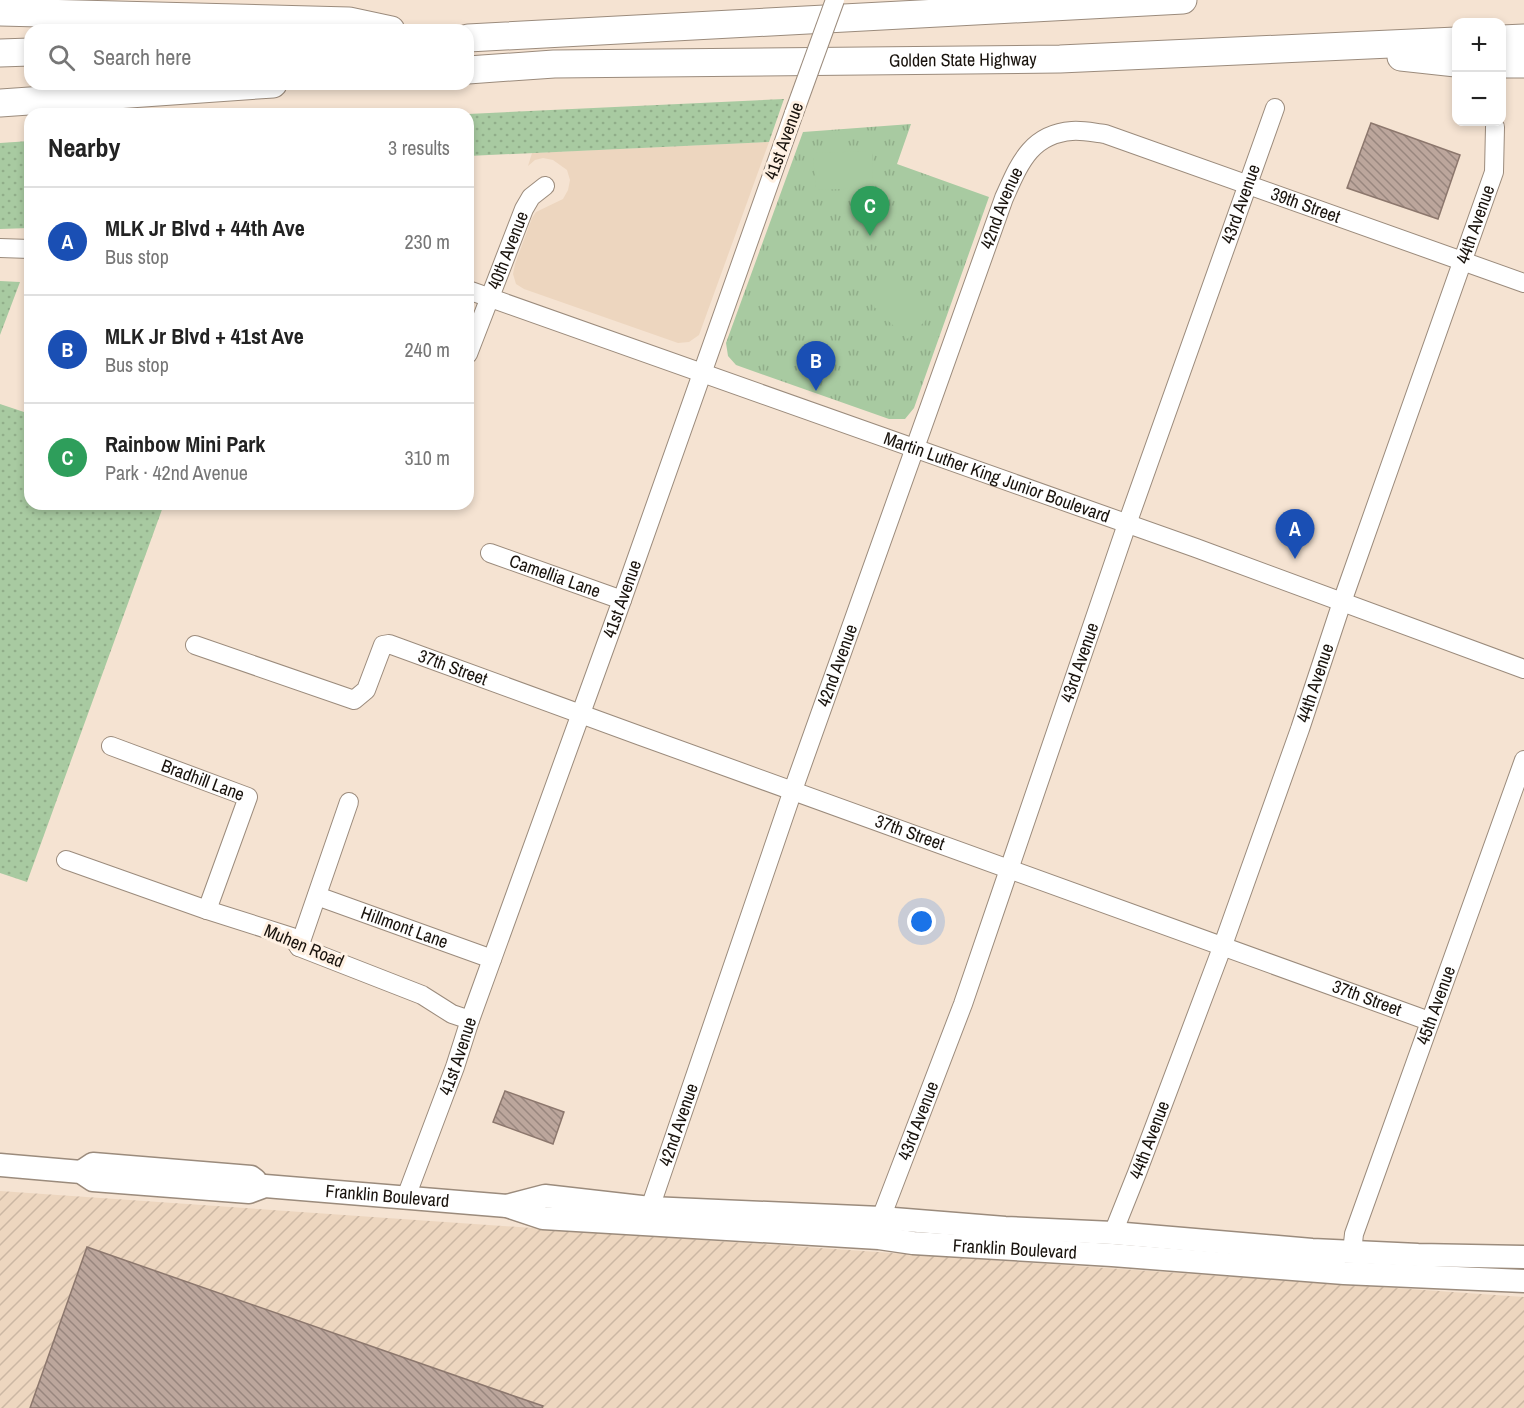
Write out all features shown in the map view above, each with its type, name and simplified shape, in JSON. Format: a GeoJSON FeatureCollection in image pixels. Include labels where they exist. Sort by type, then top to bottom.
{"type":"FeatureCollection","features":[{"type":"Feature","properties":{"kind":"highway"},"geometry":{"type":"LineString","coordinates":[[474,38],[1184,0]]}},
{"type":"Feature","properties":{"kind":"highway"},"geometry":{"type":"LineString","coordinates":[[0,12],[349,21],[363,24]]}},
{"type":"Feature","properties":{"kind":"highway"},"geometry":{"type":"LineString","coordinates":[[1506,39],[1524,38]]}},
{"type":"Feature","properties":{"kind":"highway","name":"Golden State Highway"},"geometry":{"type":"LineString","coordinates":[[474,70],[554,64],[1060,59],[1452,41]]}},
{"type":"Feature","properties":{"kind":"highway"},"geometry":{"type":"LineString","coordinates":[[1310,48],[1452,63]]}},
{"type":"Feature","properties":{"kind":"highway"},"geometry":{"type":"LineString","coordinates":[[0,53],[24,52]]}},
{"type":"Feature","properties":{"kind":"highway"},"geometry":{"type":"LineString","coordinates":[[1506,64],[1524,64]]}},
{"type":"Feature","properties":{"kind":"highway"},"geometry":{"type":"LineString","coordinates":[[0,103],[187,90]]}},
{"type":"Feature","properties":{"kind":"main road","name":"Franklin Boulevard"},"geometry":{"type":"LineString","coordinates":[[0,1165],[81,1172],[93,1164],[250,1177],[265,1186],[507,1206],[543,1218],[879,1238],[913,1243],[1112,1255],[1335,1273],[1524,1281]]}},
{"type":"Feature","properties":{"kind":"main road","name":"Franklin Boulevard"},"geometry":{"type":"LineString","coordinates":[[507,1206],[545,1196],[650,1208],[881,1218],[1352,1252],[1524,1257]]}},
{"type":"Feature","properties":{"kind":"main road"},"geometry":{"type":"LineString","coordinates":[[1259,1245],[1293,1260],[1383,1264],[1415,1276],[1440,1268],[1517,1269],[1524,1266]]}},
{"type":"Feature","properties":{"kind":"street","name":"41st Avenue"},"geometry":{"type":"LineString","coordinates":[[406,1197],[451,1078],[835,0]]}},
{"type":"Feature","properties":{"kind":"street","name":"43rd Avenue"},"geometry":{"type":"LineString","coordinates":[[881,1218],[963,1004],[1127,524],[1275,108]]}},
{"type":"Feature","properties":{"kind":"street","name":"44th Avenue"},"geometry":{"type":"LineString","coordinates":[[1113,1233],[1222,945],[1300,729],[1342,602],[1494,172],[1495,127]]}},
{"type":"Feature","properties":{"kind":"street","name":"39th Street"},"geometry":{"type":"LineString","coordinates":[[1049,136],[1073,130],[1105,134],[1524,282]]}},
{"type":"Feature","properties":{"kind":"street","name":"42nd Avenue"},"geometry":{"type":"LineString","coordinates":[[650,1208],[793,790],[1004,198],[1018,167],[1031,148],[1049,136]]}},
{"type":"Feature","properties":{"kind":"street","name":"40th Avenue"},"geometry":{"type":"LineString","coordinates":[[474,339],[524,209],[531,197],[545,186]]}},
{"type":"Feature","properties":{"kind":"street"},"geometry":{"type":"LineString","coordinates":[[0,248],[24,249]]}},
{"type":"Feature","properties":{"kind":"street","name":"Martin Luther King Junior Boulevard"},"geometry":{"type":"LineString","coordinates":[[474,292],[1127,524],[1524,669]]}},
{"type":"Feature","properties":{"kind":"street","name":"Camellia Lane"},"geometry":{"type":"LineString","coordinates":[[490,553],[622,600]]}},
{"type":"Feature","properties":{"kind":"street","name":"37th Street"},"geometry":{"type":"LineString","coordinates":[[195,645],[354,700],[366,690],[383,645],[389,644],[1429,1021]]}},
{"type":"Feature","properties":{"kind":"street","name":"Bradhill Lane"},"geometry":{"type":"LineString","coordinates":[[111,746],[248,797],[207,910]]}},
{"type":"Feature","properties":{"kind":"street","name":"45th Avenue"},"geometry":{"type":"LineString","coordinates":[[1352,1252],[1354,1234],[1524,760]]}},
{"type":"Feature","properties":{"kind":"street"},"geometry":{"type":"LineString","coordinates":[[299,947],[349,802]]}},
{"type":"Feature","properties":{"kind":"street","name":"Muhen Road"},"geometry":{"type":"LineString","coordinates":[[66,860],[207,910],[292,937],[299,947],[422,995],[452,1014],[470,1020]]}},
{"type":"Feature","properties":{"kind":"street","name":"Hillmont Lane"},"geometry":{"type":"LineString","coordinates":[[317,896],[492,959]]}},
{"type":"Feature","properties":{"kind":"shaded area"},"geometry":{"type":"Polygon","coordinates":[[[769,142],[699,335],[689,342],[678,343],[524,289],[516,284],[513,274],[515,264],[532,218],[536,212],[563,199],[570,180],[567,170],[553,160],[543,158],[535,160],[528,166],[532,153],[769,142]]]}},
{"type":"Feature","properties":{"kind":"shaded area"},"geometry":{"type":"Polygon","coordinates":[[[0,1191],[1524,1297],[1524,1408],[0,1408],[0,1191]]]}},
{"type":"Feature","properties":{"kind":"green space"},"geometry":{"type":"Polygon","coordinates":[[[784,99],[769,142],[474,156],[474,114],[784,99]]]}},
{"type":"Feature","properties":{"kind":"green space"},"geometry":{"type":"Polygon","coordinates":[[[911,124],[897,164],[989,197],[914,408],[905,419],[889,419],[736,365],[728,356],[726,343],[803,132],[911,124]]]}},
{"type":"Feature","properties":{"kind":"green space"},"geometry":{"type":"Polygon","coordinates":[[[24,141],[24,228],[0,229],[0,143],[24,141]]]}},
{"type":"Feature","properties":{"kind":"green space"},"geometry":{"type":"Polygon","coordinates":[[[872,151],[873,185],[871,188],[818,190],[816,188],[813,157],[816,153],[872,151]]]}},
{"type":"Feature","properties":{"kind":"green space"},"geometry":{"type":"Polygon","coordinates":[[[890,275],[931,312],[931,315],[907,339],[867,300],[890,275]]]}},
{"type":"Feature","properties":{"kind":"green space"},"geometry":{"type":"Polygon","coordinates":[[[0,281],[20,282],[0,335],[0,281]]]}},
{"type":"Feature","properties":{"kind":"green space"},"geometry":{"type":"Polygon","coordinates":[[[0,404],[24,412],[24,510],[162,510],[27,882],[0,873],[0,404]]]}},
{"type":"Feature","properties":{"kind":"building"},"geometry":{"type":"Polygon","coordinates":[[[1371,123],[1460,155],[1438,219],[1347,188],[1371,123]]]}},
{"type":"Feature","properties":{"kind":"building"},"geometry":{"type":"Polygon","coordinates":[[[505,1091],[564,1112],[553,1144],[493,1122],[505,1091]]]}},
{"type":"Feature","properties":{"kind":"building"},"geometry":{"type":"Polygon","coordinates":[[[87,1247],[543,1406],[542,1408],[30,1408],[87,1247]]]}},
{"type":"Feature","properties":{"kind":"place","name":"Rainbow Mini Park"},"geometry":{"type":"Point","coordinates":[870,236]}},
{"type":"Feature","properties":{"kind":"place","name":"MLK Jr Blvd + 41st Ave"},"geometry":{"type":"Point","coordinates":[816,391]}},
{"type":"Feature","properties":{"kind":"place","name":"MLK Jr Blvd + 44th Ave"},"geometry":{"type":"Point","coordinates":[1295,559]}}]}
